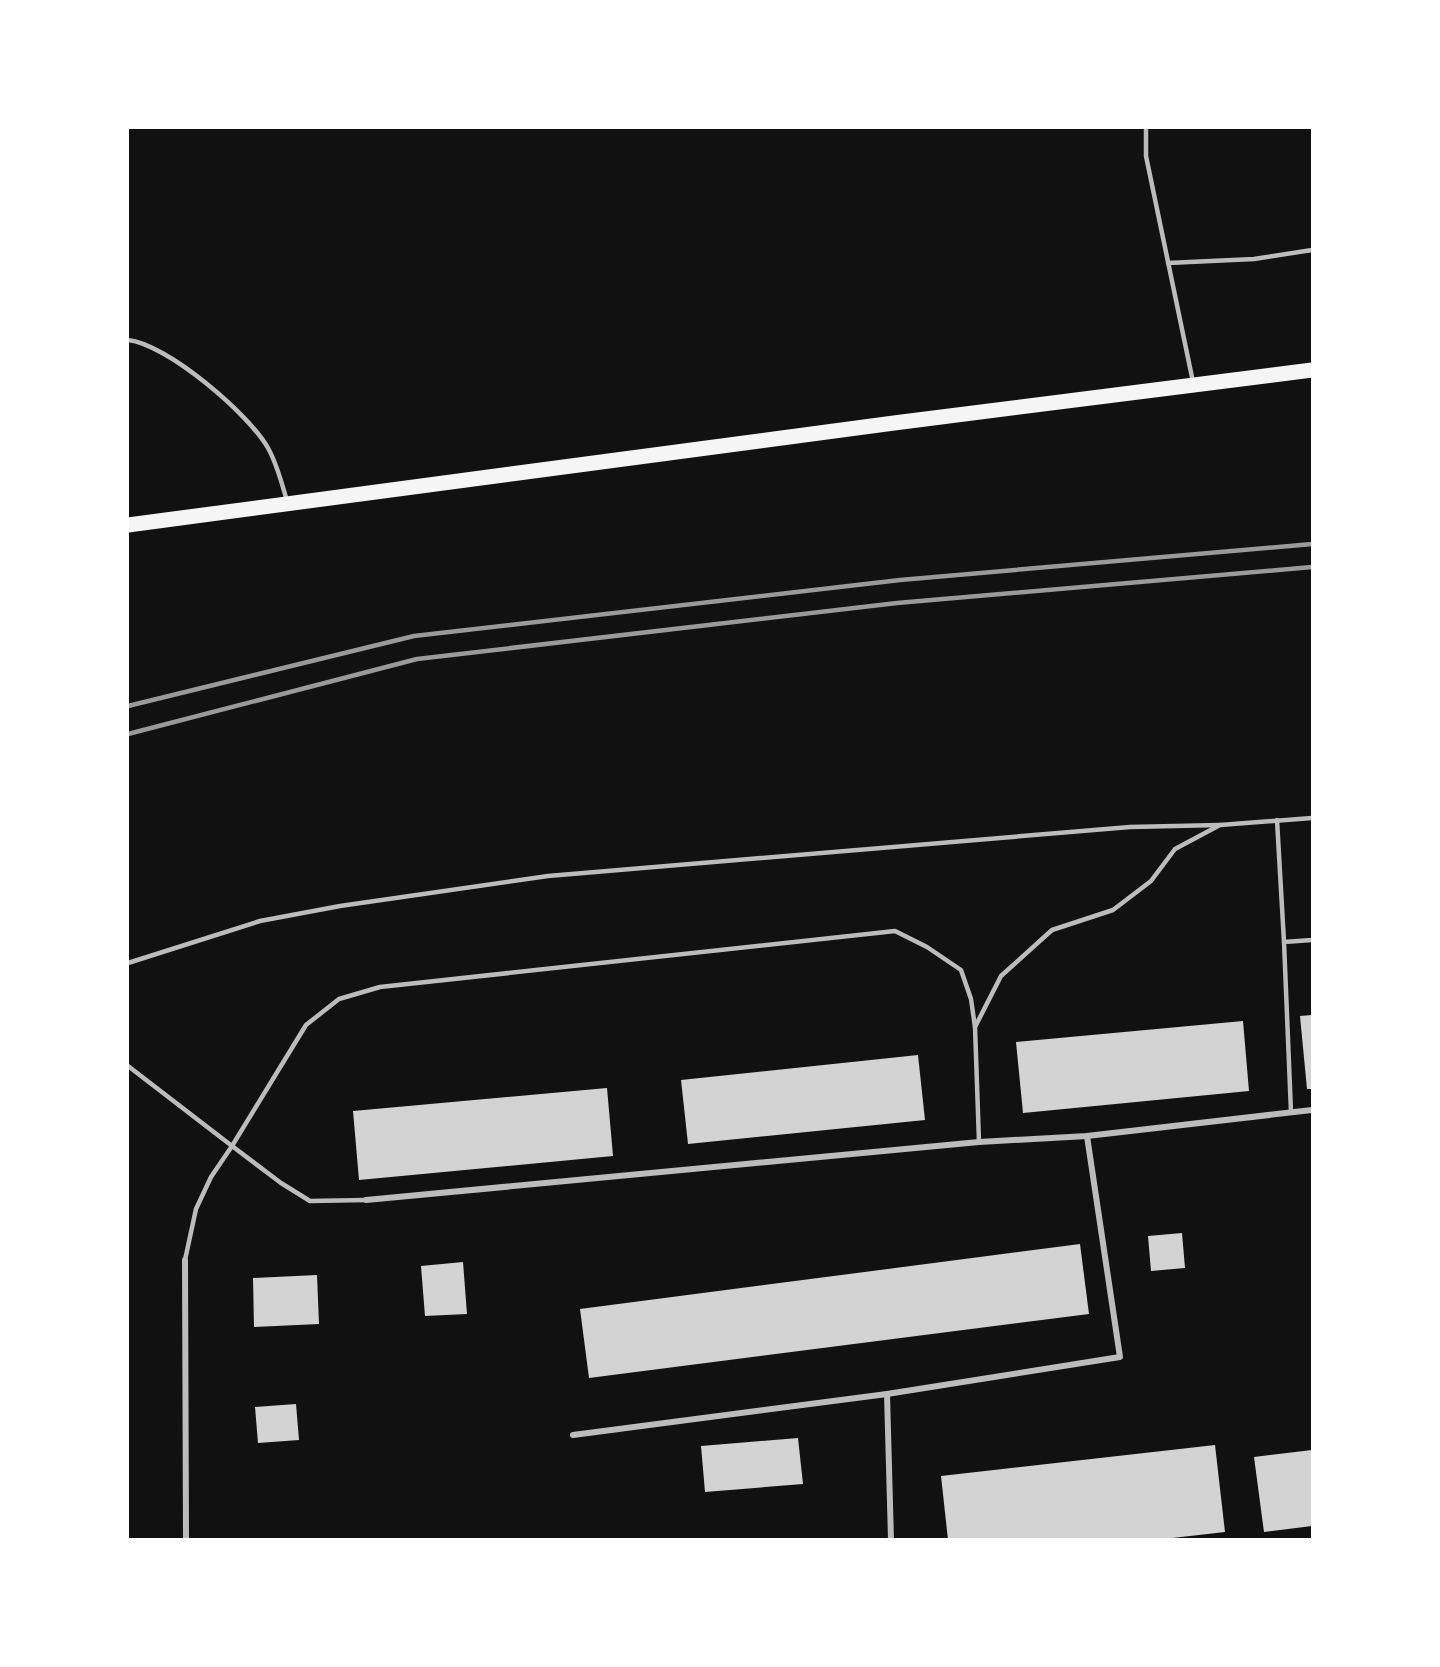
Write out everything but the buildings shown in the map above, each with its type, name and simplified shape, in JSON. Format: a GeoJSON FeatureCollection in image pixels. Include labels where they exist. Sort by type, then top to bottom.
{"type":"FeatureCollection","features":[{"type":"Feature","properties":{"kind":"main road"},"geometry":{"type":"LineString","coordinates":[[128,525],[1312,370]]}},
{"type":"Feature","properties":{"kind":"street"},"geometry":{"type":"LineString","coordinates":[[366,1200],[979,1142],[1087,1136],[1312,1110]]}},
{"type":"Feature","properties":{"kind":"street"},"geometry":{"type":"LineString","coordinates":[[573,1435],[886,1394],[1120,1357],[1087,1136]]}},
{"type":"Feature","properties":{"kind":"street"},"geometry":{"type":"LineString","coordinates":[[185,1260],[186,1539]]}},
{"type":"Feature","properties":{"kind":"street"},"geometry":{"type":"LineString","coordinates":[[886,1394],[891,1539]]}},
{"type":"Feature","properties":{"kind":"lane"},"geometry":{"type":"LineString","coordinates":[[1146,128],[1146,156],[1194,384]]}},
{"type":"Feature","properties":{"kind":"lane"},"geometry":{"type":"LineString","coordinates":[[1168,263],[1254,258],[1312,250]]}},
{"type":"Feature","properties":{"kind":"lane"},"geometry":{"type":"LineString","coordinates":[[128,340],[137,341],[177,361],[233,405],[268,448],[288,504]]}},
{"type":"Feature","properties":{"kind":"lane"},"geometry":{"type":"LineString","coordinates":[[128,963],[260,921],[340,906],[548,876],[1130,827],[1220,825],[1312,818]]}},
{"type":"Feature","properties":{"kind":"lane"},"geometry":{"type":"LineString","coordinates":[[1277,820],[1291,1112]]}},
{"type":"Feature","properties":{"kind":"lane"},"geometry":{"type":"LineString","coordinates":[[975,1027],[1001,976],[1052,930],[1113,910],[1152,881],[1175,849],[1220,825]]}},
{"type":"Feature","properties":{"kind":"lane"},"geometry":{"type":"LineString","coordinates":[[185,1260],[196,1209],[211,1177],[306,1025],[339,999],[380,987],[895,931],[927,947],[961,970],[971,999],[975,1027],[979,1142]]}},
{"type":"Feature","properties":{"kind":"lane"},"geometry":{"type":"LineString","coordinates":[[1284,942],[1312,940]]}},
{"type":"Feature","properties":{"kind":"lane"},"geometry":{"type":"LineString","coordinates":[[128,1066],[281,1183],[310,1201],[366,1200]]}},
{"type":"Feature","properties":{"kind":"railway"},"geometry":{"type":"LineString","coordinates":[[128,706],[414,636],[900,580],[1312,544]]}},
{"type":"Feature","properties":{"kind":"railway"},"geometry":{"type":"LineString","coordinates":[[128,734],[417,659],[897,603],[1312,567]]}}]}
